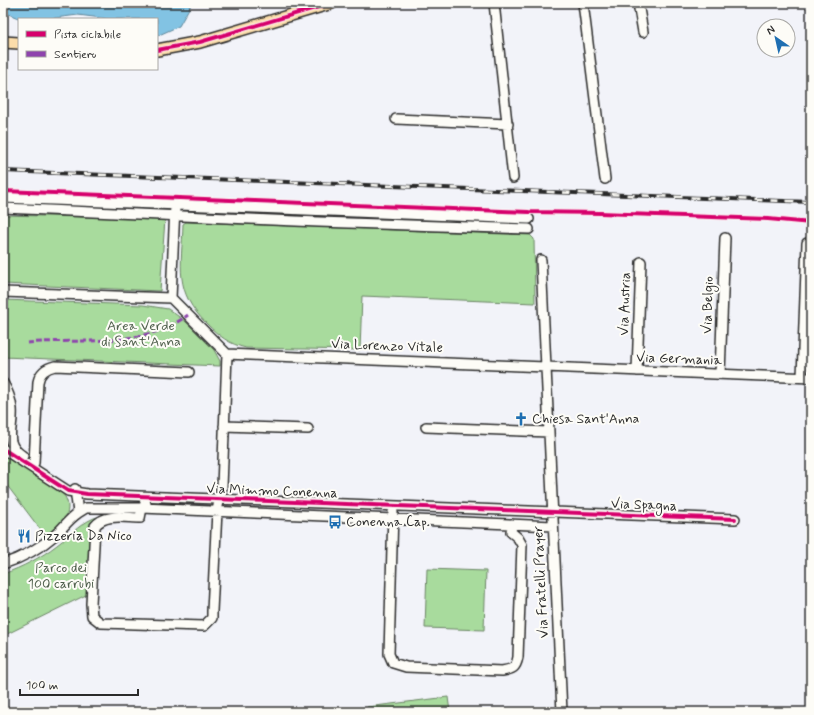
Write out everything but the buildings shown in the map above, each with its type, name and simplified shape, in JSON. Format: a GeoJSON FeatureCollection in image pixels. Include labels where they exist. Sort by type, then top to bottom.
{"type":"FeatureCollection","features":[{"type":"Feature","properties":{"kind":"main road"},"geometry":{"type":"LineString","coordinates":[[158,50],[200,42],[332,3]]}},
{"type":"Feature","properties":{"kind":"main road"},"geometry":{"type":"LineString","coordinates":[[3,42],[18,43]]}},
{"type":"Feature","properties":{"kind":"street"},"geometry":{"type":"LineString","coordinates":[[494,3],[513,178]]}},
{"type":"Feature","properties":{"kind":"street"},"geometry":{"type":"LineString","coordinates":[[583,3],[605,179]]}},
{"type":"Feature","properties":{"kind":"street"},"geometry":{"type":"LineString","coordinates":[[638,3],[643,32]]}},
{"type":"Feature","properties":{"kind":"street"},"geometry":{"type":"LineString","coordinates":[[396,118],[508,124]]}},
{"type":"Feature","properties":{"kind":"street"},"geometry":{"type":"LineString","coordinates":[[3,198],[529,224],[174,216],[3,208]]}},
{"type":"Feature","properties":{"kind":"street"},"geometry":{"type":"LineString","coordinates":[[171,298],[175,206]]}},
{"type":"Feature","properties":{"kind":"street","name":"Via Belgio"},"geometry":{"type":"LineString","coordinates":[[720,374],[725,238]]}},
{"type":"Feature","properties":{"kind":"street"},"geometry":{"type":"LineString","coordinates":[[806,378],[807,243]]}},
{"type":"Feature","properties":{"kind":"street","name":"Via Fratelli Prayer"},"geometry":{"type":"LineString","coordinates":[[541,260],[562,712]]}},
{"type":"Feature","properties":{"kind":"street","name":"Via Austria"},"geometry":{"type":"LineString","coordinates":[[636,371],[641,262]]}},
{"type":"Feature","properties":{"kind":"street"},"geometry":{"type":"LineString","coordinates":[[3,292],[171,298],[228,354],[220,500]]}},
{"type":"Feature","properties":{"kind":"street","name":"Via Lorenzo Vitale"},"geometry":{"type":"LineString","coordinates":[[228,354],[546,367]]}},
{"type":"Feature","properties":{"kind":"street"},"geometry":{"type":"LineString","coordinates":[[34,463],[38,382],[40,375],[46,368],[55,366],[189,372]]}},
{"type":"Feature","properties":{"kind":"street","name":"Via Germania"},"geometry":{"type":"LineString","coordinates":[[546,367],[806,378]]}},
{"type":"Feature","properties":{"kind":"street"},"geometry":{"type":"LineString","coordinates":[[3,383],[11,399],[12,410],[10,438],[16,452],[75,489],[77,493],[78,513]]}},
{"type":"Feature","properties":{"kind":"street"},"geometry":{"type":"LineString","coordinates":[[224,426],[308,429]]}},
{"type":"Feature","properties":{"kind":"street"},"geometry":{"type":"LineString","coordinates":[[426,427],[549,432]]}},
{"type":"Feature","properties":{"kind":"street"},"geometry":{"type":"LineString","coordinates":[[3,445],[10,438]]}},
{"type":"Feature","properties":{"kind":"street","name":"Via Mimmo Conenna"},"geometry":{"type":"LineString","coordinates":[[3,449],[68,491],[77,493],[143,497],[552,513]]}},
{"type":"Feature","properties":{"kind":"street"},"geometry":{"type":"LineString","coordinates":[[142,508],[146,504],[143,497]]}},
{"type":"Feature","properties":{"kind":"street"},"geometry":{"type":"LineString","coordinates":[[163,497],[161,503],[165,509]]}},
{"type":"Feature","properties":{"kind":"street","name":"Via Mimmo Conenna"},"geometry":{"type":"LineString","coordinates":[[142,508],[140,518],[106,518],[100,520],[95,526],[92,616],[101,623],[198,627],[208,623],[212,611],[217,511],[220,500]]}},
{"type":"Feature","properties":{"kind":"street"},"geometry":{"type":"LineString","coordinates":[[378,506],[379,518]]}},
{"type":"Feature","properties":{"kind":"street"},"geometry":{"type":"LineString","coordinates":[[393,507],[389,654],[393,663],[406,667],[502,671],[513,669],[516,666],[518,657],[522,544],[512,532],[512,524]]}},
{"type":"Feature","properties":{"kind":"street","name":"Via Mimmo Conenna"},"geometry":{"type":"LineString","coordinates":[[3,564],[23,556],[48,541],[78,513],[86,508],[142,508],[553,526]]}},
{"type":"Feature","properties":{"kind":"street","name":"Via Spagna"},"geometry":{"type":"LineString","coordinates":[[552,513],[735,519]]}},
{"type":"Feature","properties":{"kind":"green space"},"geometry":{"type":"Polygon","coordinates":[[[3,215],[165,219],[160,291],[3,284],[3,215]]]}},
{"type":"Feature","properties":{"kind":"green space"},"geometry":{"type":"Polygon","coordinates":[[[186,222],[530,235],[534,239],[535,303],[362,296],[360,350],[246,348],[229,342],[216,332],[196,312],[189,300],[184,289],[181,266],[183,224],[186,222]]]}},
{"type":"Feature","properties":{"kind":"green space","name":"Area Verde di Sant'Anna"},"geometry":{"type":"Polygon","coordinates":[[[3,300],[143,305],[168,309],[185,321],[214,350],[220,361],[220,366],[3,357],[3,300]]]}},
{"type":"Feature","properties":{"kind":"green space"},"geometry":{"type":"Polygon","coordinates":[[[3,454],[52,484],[63,494],[66,499],[68,509],[65,518],[58,527],[46,537],[3,480],[3,454]]]}},
{"type":"Feature","properties":{"kind":"green space","name":"Parco dei 100 carrubi"},"geometry":{"type":"Polygon","coordinates":[[[100,516],[93,522],[88,594],[3,636],[3,574],[38,558],[57,545],[82,524],[100,516]]]}},
{"type":"Feature","properties":{"kind":"green space"},"geometry":{"type":"Polygon","coordinates":[[[427,569],[486,571],[484,630],[425,628],[427,569]]]}},
{"type":"Feature","properties":{"kind":"green space"},"geometry":{"type":"Polygon","coordinates":[[[448,697],[450,712],[367,712],[367,707],[448,697]]]}},
{"type":"Feature","properties":{"kind":"water"},"geometry":{"type":"Polygon","coordinates":[[[3,3],[192,3],[179,26],[159,35],[158,18],[101,18],[78,15],[55,18],[18,18],[3,12],[3,3]]]}},
{"type":"Feature","properties":{"kind":"railway"},"geometry":{"type":"LineString","coordinates":[[3,171],[811,202]]}},
{"type":"Feature","properties":{"kind":"marked path"},"geometry":{"type":"LineString","coordinates":[[27,343],[110,340],[131,337],[151,333],[170,326],[188,315]]}},
{"type":"Feature","properties":{"kind":"cycle path"},"geometry":{"type":"LineString","coordinates":[[158,50],[200,42],[332,3]]}},
{"type":"Feature","properties":{"kind":"cycle path"},"geometry":{"type":"LineString","coordinates":[[3,191],[529,212],[768,219],[811,223]]}},
{"type":"Feature","properties":{"kind":"cycle path"},"geometry":{"type":"LineString","coordinates":[[3,449],[68,491],[87,494],[735,519]]}},
{"type":"Feature","properties":{"kind":"place","name":"Chiesa Sant'Anna"},"geometry":{"type":"Point","coordinates":[521,419]}},
{"type":"Feature","properties":{"kind":"place","name":"Conenna Cap."},"geometry":{"type":"Point","coordinates":[335,522]}},
{"type":"Feature","properties":{"kind":"place","name":"Pizzeria Da Nico"},"geometry":{"type":"Point","coordinates":[24,536]}}]}
